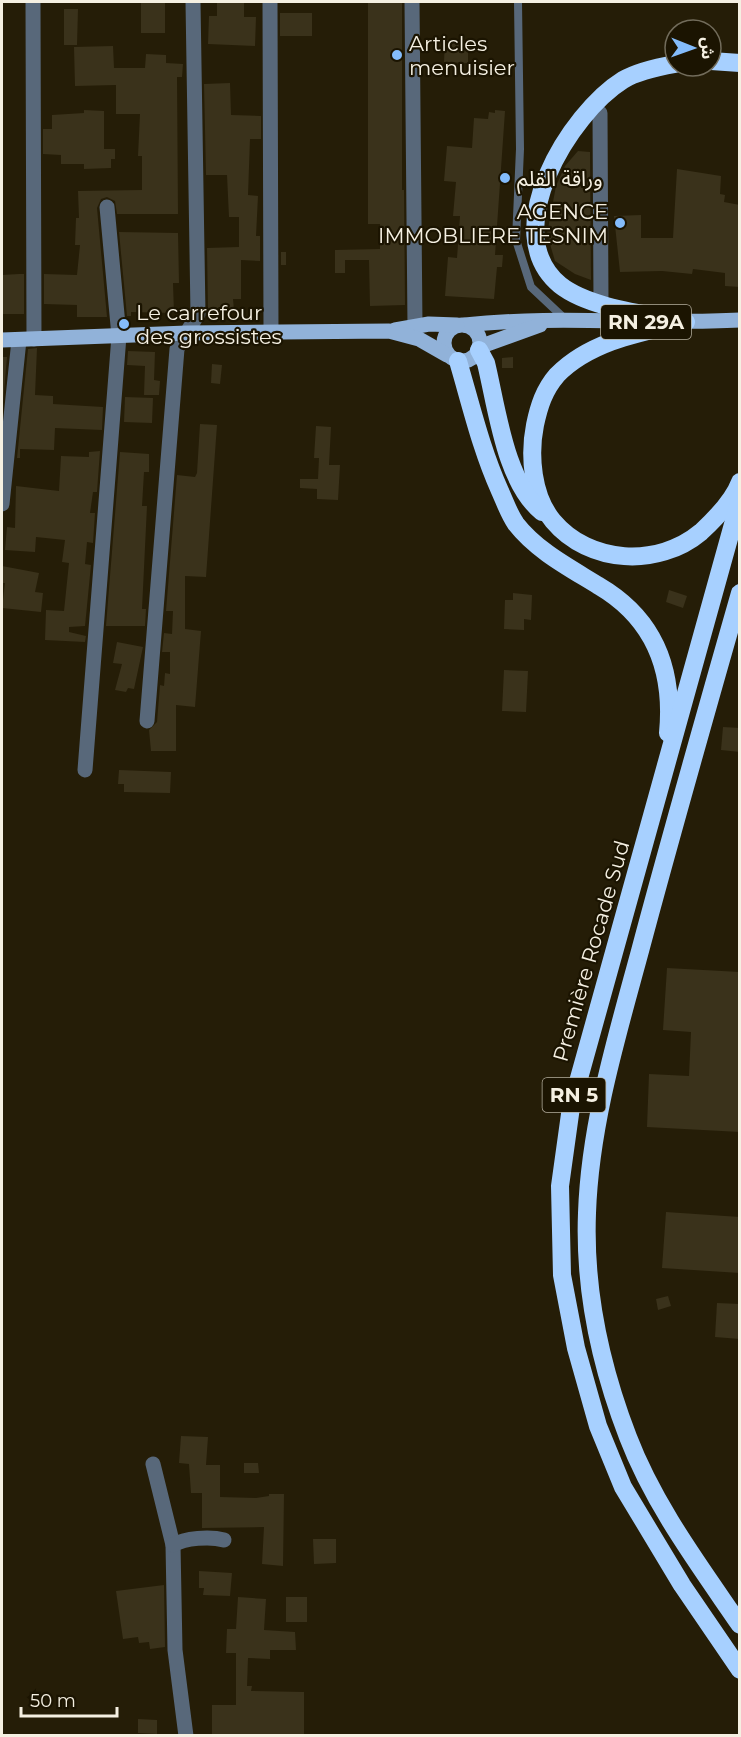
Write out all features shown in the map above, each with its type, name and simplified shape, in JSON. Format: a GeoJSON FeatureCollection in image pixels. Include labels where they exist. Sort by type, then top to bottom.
{"type":"FeatureCollection","features":[{"type":"Feature","properties":{"kind":"highway"},"geometry":{"type":"LineString","coordinates":[[723,62],[740,63]]}},
{"type":"Feature","properties":{"kind":"highway"},"geometry":{"type":"LineString","coordinates":[[663,67],[637,74],[607,93],[567,139],[546,177],[536,211],[536,229],[545,263],[559,284],[569,291],[601,302],[686,322]]}},
{"type":"Feature","properties":{"kind":"highway"},"geometry":{"type":"LineString","coordinates":[[553,520],[539,497],[532,466],[533,435],[540,400],[557,375],[591,350],[629,335],[686,322]]}},
{"type":"Feature","properties":{"kind":"highway"},"geometry":{"type":"LineString","coordinates":[[479,349],[486,363],[512,468],[521,489],[535,506],[576,542],[603,554],[640,558],[688,543],[714,521],[740,482]]}},
{"type":"Feature","properties":{"kind":"highway"},"geometry":{"type":"LineString","coordinates":[[452,358],[483,452],[514,522],[530,540],[603,588],[634,614],[656,642],[670,693],[663,779]]}},
{"type":"Feature","properties":{"kind":"highway","name":"Première Rocade Sud"},"geometry":{"type":"LineString","coordinates":[[740,499],[571,1107],[560,1186],[562,1275],[576,1348],[598,1425],[623,1487],[682,1585],[740,1670]]}},
{"type":"Feature","properties":{"kind":"highway","name":"RN 5"},"geometry":{"type":"LineString","coordinates":[[740,593],[620,1024],[597,1122],[587,1212],[588,1267],[597,1332],[628,1438],[649,1484],[740,1625]]}},
{"type":"Feature","properties":{"kind":"main road","name":"RN 29A"},"geometry":{"type":"LineString","coordinates":[[552,321],[740,320]]}},
{"type":"Feature","properties":{"kind":"main road"},"geometry":{"type":"LineString","coordinates":[[2,340],[271,331],[389,331],[415,326],[552,321]]}},
{"type":"Feature","properties":{"kind":"main road"},"geometry":{"type":"LineString","coordinates":[[389,331],[419,339],[452,358],[470,359],[479,349],[552,321]]}},
{"type":"Feature","properties":{"kind":"main road"},"geometry":{"type":"LineString","coordinates":[[452,358],[443,342],[444,336],[448,331],[462,325],[476,331],[479,349]]}},
{"type":"Feature","properties":{"kind":"street"},"geometry":{"type":"LineString","coordinates":[[2,504],[26,339],[33,2]]}},
{"type":"Feature","properties":{"kind":"street"},"geometry":{"type":"LineString","coordinates":[[147,721],[177,349],[198,314],[193,2]]}},
{"type":"Feature","properties":{"kind":"street"},"geometry":{"type":"LineString","coordinates":[[270,2],[271,331]]}},
{"type":"Feature","properties":{"kind":"street"},"geometry":{"type":"LineString","coordinates":[[412,2],[415,326]]}},
{"type":"Feature","properties":{"kind":"street"},"geometry":{"type":"LineString","coordinates":[[600,113],[601,302]]}},
{"type":"Feature","properties":{"kind":"street"},"geometry":{"type":"LineString","coordinates":[[85,770],[119,336],[106,207]]}},
{"type":"Feature","properties":{"kind":"street"},"geometry":{"type":"LineString","coordinates":[[153,1464],[173,1545],[175,1650],[186,1736]]}},
{"type":"Feature","properties":{"kind":"street"},"geometry":{"type":"LineString","coordinates":[[173,1545],[180,1541],[217,1538],[224,1540]]}},
{"type":"Feature","properties":{"kind":"lane"},"geometry":{"type":"LineString","coordinates":[[518,2],[520,149],[516,240],[531,287],[567,321]]}},
{"type":"Feature","properties":{"kind":"building"},"geometry":{"type":"Polygon","coordinates":[[[141,2],[165,2],[165,33],[141,33],[141,2]]]}},
{"type":"Feature","properties":{"kind":"building"},"geometry":{"type":"Polygon","coordinates":[[[217,2],[244,2],[244,17],[256,17],[255,46],[208,44],[209,16],[217,16],[217,2]]]}},
{"type":"Feature","properties":{"kind":"building"},"geometry":{"type":"Polygon","coordinates":[[[368,2],[402,2],[402,190],[404,190],[405,305],[370,306],[369,260],[345,260],[345,273],[335,273],[335,250],[380,249],[380,224],[368,224],[368,2]]]}},
{"type":"Feature","properties":{"kind":"building"},"geometry":{"type":"Polygon","coordinates":[[[64,9],[78,9],[77,45],[64,45],[64,9]]]}},
{"type":"Feature","properties":{"kind":"building"},"geometry":{"type":"Polygon","coordinates":[[[280,13],[312,13],[312,36],[280,36],[280,13]]]}},
{"type":"Feature","properties":{"kind":"building"},"geometry":{"type":"Polygon","coordinates":[[[445,40],[468,40],[468,63],[444,62],[445,40]]]}},
{"type":"Feature","properties":{"kind":"building"},"geometry":{"type":"Polygon","coordinates":[[[113,46],[114,68],[145,68],[146,54],[166,55],[166,63],[183,64],[182,77],[177,77],[178,214],[117,214],[115,201],[107,197],[101,199],[97,208],[107,317],[77,317],[77,305],[44,304],[44,274],[77,275],[80,245],[75,245],[76,218],[79,218],[78,191],[142,190],[142,156],[138,156],[140,114],[116,114],[116,85],[75,86],[74,47],[113,46]]]}},
{"type":"Feature","properties":{"kind":"building"},"geometry":{"type":"Polygon","coordinates":[[[230,83],[231,115],[261,116],[261,139],[250,139],[248,195],[258,196],[256,236],[260,236],[260,261],[241,260],[241,299],[233,299],[234,310],[208,311],[207,248],[239,247],[239,217],[229,217],[227,175],[206,175],[204,84],[230,83]]]}},
{"type":"Feature","properties":{"kind":"building"},"geometry":{"type":"Polygon","coordinates":[[[84,110],[104,111],[104,149],[115,149],[115,159],[111,159],[111,168],[84,169],[84,164],[61,164],[61,155],[43,154],[43,129],[52,129],[52,115],[84,113],[84,110]]]}},
{"type":"Feature","properties":{"kind":"building"},"geometry":{"type":"Polygon","coordinates":[[[495,110],[505,111],[495,255],[503,255],[502,267],[497,267],[494,299],[445,296],[448,257],[457,258],[460,216],[453,216],[456,182],[444,181],[447,146],[472,148],[474,118],[488,119],[489,112],[495,113],[495,110]]]}},
{"type":"Feature","properties":{"kind":"building"},"geometry":{"type":"Polygon","coordinates":[[[578,151],[590,152],[591,280],[575,274],[555,261],[547,234],[556,186],[565,166],[578,151]]]}},
{"type":"Feature","properties":{"kind":"building"},"geometry":{"type":"Polygon","coordinates":[[[677,169],[721,176],[720,194],[725,195],[724,202],[740,205],[740,287],[725,286],[725,273],[693,269],[692,274],[662,271],[620,272],[614,216],[641,215],[641,238],[673,238],[677,169]]]}},
{"type":"Feature","properties":{"kind":"building"},"geometry":{"type":"Polygon","coordinates":[[[119,232],[178,233],[179,283],[173,283],[174,313],[131,312],[131,316],[127,316],[119,232]]]}},
{"type":"Feature","properties":{"kind":"building"},"geometry":{"type":"Polygon","coordinates":[[[281,252],[286,252],[286,265],[281,265],[281,252]]]}},
{"type":"Feature","properties":{"kind":"building"},"geometry":{"type":"Polygon","coordinates":[[[24,274],[24,314],[2,314],[2,275],[24,274]]]}},
{"type":"Feature","properties":{"kind":"building"},"geometry":{"type":"Polygon","coordinates":[[[37,348],[35,395],[53,396],[53,404],[103,407],[102,430],[55,428],[54,450],[20,449],[20,458],[17,458],[28,349],[37,348]]]}},
{"type":"Feature","properties":{"kind":"building"},"geometry":{"type":"Polygon","coordinates":[[[128,351],[155,352],[154,380],[160,381],[159,395],[144,395],[145,366],[127,365],[128,351]]]}},
{"type":"Feature","properties":{"kind":"building"},"geometry":{"type":"Polygon","coordinates":[[[2,357],[7,357],[2,414],[2,357]]]}},
{"type":"Feature","properties":{"kind":"building"},"geometry":{"type":"Polygon","coordinates":[[[513,357],[513,368],[502,368],[502,358],[513,357]]]}},
{"type":"Feature","properties":{"kind":"building"},"geometry":{"type":"Polygon","coordinates":[[[212,364],[222,365],[220,384],[211,383],[212,364]]]}},
{"type":"Feature","properties":{"kind":"building"},"geometry":{"type":"Polygon","coordinates":[[[125,397],[153,398],[152,423],[124,422],[125,397]]]}},
{"type":"Feature","properties":{"kind":"building"},"geometry":{"type":"Polygon","coordinates":[[[200,424],[217,425],[206,577],[185,576],[185,629],[201,631],[195,707],[176,705],[176,751],[151,751],[149,730],[157,722],[160,685],[164,686],[165,673],[170,674],[170,652],[162,652],[164,633],[172,634],[173,611],[166,611],[177,475],[195,477],[197,473],[200,424]]]}},
{"type":"Feature","properties":{"kind":"building"},"geometry":{"type":"Polygon","coordinates":[[[316,426],[331,427],[329,465],[340,465],[338,500],[317,499],[317,489],[300,488],[300,479],[318,479],[319,458],[314,458],[316,426]]]}},
{"type":"Feature","properties":{"kind":"building"},"geometry":{"type":"Polygon","coordinates":[[[100,451],[97,492],[93,492],[90,513],[95,513],[93,543],[87,542],[85,564],[91,565],[85,626],[69,627],[69,632],[86,636],[85,642],[45,640],[46,610],[64,611],[69,563],[62,562],[65,540],[36,537],[35,552],[5,550],[7,527],[15,528],[16,486],[59,491],[61,456],[89,457],[89,452],[100,451]]]}},
{"type":"Feature","properties":{"kind":"building"},"geometry":{"type":"Polygon","coordinates":[[[120,452],[149,454],[149,472],[144,472],[142,506],[147,506],[142,609],[146,609],[145,626],[106,626],[120,452]]]}},
{"type":"Feature","properties":{"kind":"building"},"geometry":{"type":"Polygon","coordinates":[[[2,566],[39,573],[35,592],[43,593],[41,612],[2,608],[5,583],[2,583],[2,566]]]}},
{"type":"Feature","properties":{"kind":"building"},"geometry":{"type":"Polygon","coordinates":[[[669,590],[687,596],[683,608],[666,602],[669,590]]]}},
{"type":"Feature","properties":{"kind":"building"},"geometry":{"type":"Polygon","coordinates":[[[513,593],[532,595],[531,620],[524,619],[524,630],[504,629],[505,600],[513,600],[513,593]]]}},
{"type":"Feature","properties":{"kind":"building"},"geometry":{"type":"Polygon","coordinates":[[[117,642],[143,647],[134,689],[128,688],[126,692],[115,690],[122,664],[113,663],[117,642]]]}},
{"type":"Feature","properties":{"kind":"building"},"geometry":{"type":"Polygon","coordinates":[[[504,670],[528,671],[526,712],[502,711],[504,670]]]}},
{"type":"Feature","properties":{"kind":"building"},"geometry":{"type":"Polygon","coordinates":[[[723,727],[740,728],[740,752],[721,750],[723,727]]]}},
{"type":"Feature","properties":{"kind":"building"},"geometry":{"type":"Polygon","coordinates":[[[119,770],[171,772],[170,793],[124,792],[124,784],[118,784],[119,770]]]}},
{"type":"Feature","properties":{"kind":"building"},"geometry":{"type":"Polygon","coordinates":[[[667,968],[740,972],[740,1132],[647,1127],[649,1074],[689,1076],[691,1032],[663,1030],[667,968]]]}},
{"type":"Feature","properties":{"kind":"building"},"geometry":{"type":"Polygon","coordinates":[[[666,1212],[740,1217],[740,1273],[662,1268],[666,1212]]]}},
{"type":"Feature","properties":{"kind":"building"},"geometry":{"type":"Polygon","coordinates":[[[668,1296],[671,1306],[658,1310],[656,1299],[668,1296]]]}},
{"type":"Feature","properties":{"kind":"building"},"geometry":{"type":"Polygon","coordinates":[[[717,1303],[740,1304],[740,1339],[715,1337],[717,1303]]]}},
{"type":"Feature","properties":{"kind":"building"},"geometry":{"type":"Polygon","coordinates":[[[181,1436],[208,1437],[206,1465],[220,1465],[220,1497],[256,1498],[269,1496],[269,1494],[284,1494],[283,1566],[262,1564],[264,1527],[202,1528],[202,1493],[191,1493],[189,1464],[179,1463],[181,1436]]]}},
{"type":"Feature","properties":{"kind":"building"},"geometry":{"type":"Polygon","coordinates":[[[244,1463],[258,1463],[259,1473],[244,1473],[244,1463]]]}},
{"type":"Feature","properties":{"kind":"building"},"geometry":{"type":"Polygon","coordinates":[[[313,1539],[336,1539],[336,1563],[314,1564],[313,1539]]]}},
{"type":"Feature","properties":{"kind":"building"},"geometry":{"type":"Polygon","coordinates":[[[199,1571],[232,1573],[230,1596],[203,1595],[204,1588],[199,1588],[199,1571]]]}},
{"type":"Feature","properties":{"kind":"building"},"geometry":{"type":"Polygon","coordinates":[[[164,1585],[165,1647],[150,1649],[149,1642],[139,1643],[138,1637],[123,1639],[116,1591],[164,1585]]]}},
{"type":"Feature","properties":{"kind":"building"},"geometry":{"type":"Polygon","coordinates":[[[238,1597],[266,1599],[264,1630],[295,1632],[296,1650],[270,1650],[270,1659],[248,1658],[247,1686],[252,1686],[251,1691],[304,1692],[304,1736],[212,1736],[212,1705],[236,1705],[236,1653],[226,1653],[227,1629],[236,1629],[238,1597]]]}},
{"type":"Feature","properties":{"kind":"building"},"geometry":{"type":"Polygon","coordinates":[[[286,1597],[307,1597],[307,1622],[286,1622],[286,1597]]]}},
{"type":"Feature","properties":{"kind":"building"},"geometry":{"type":"Polygon","coordinates":[[[138,1719],[157,1720],[157,1734],[138,1733],[138,1719]]]}},
{"type":"Feature","properties":{"kind":"place","name":"Articles menuisier"},"geometry":{"type":"Point","coordinates":[397,55]}},
{"type":"Feature","properties":{"kind":"place","name":"وراقة القلم"},"geometry":{"type":"Point","coordinates":[505,178]}},
{"type":"Feature","properties":{"kind":"place","name":"AGENCE IMMOBLIERE TESNIM"},"geometry":{"type":"Point","coordinates":[620,223]}},
{"type":"Feature","properties":{"kind":"place","name":"Le carrefour des grossistes"},"geometry":{"type":"Point","coordinates":[124,324]}}]}
